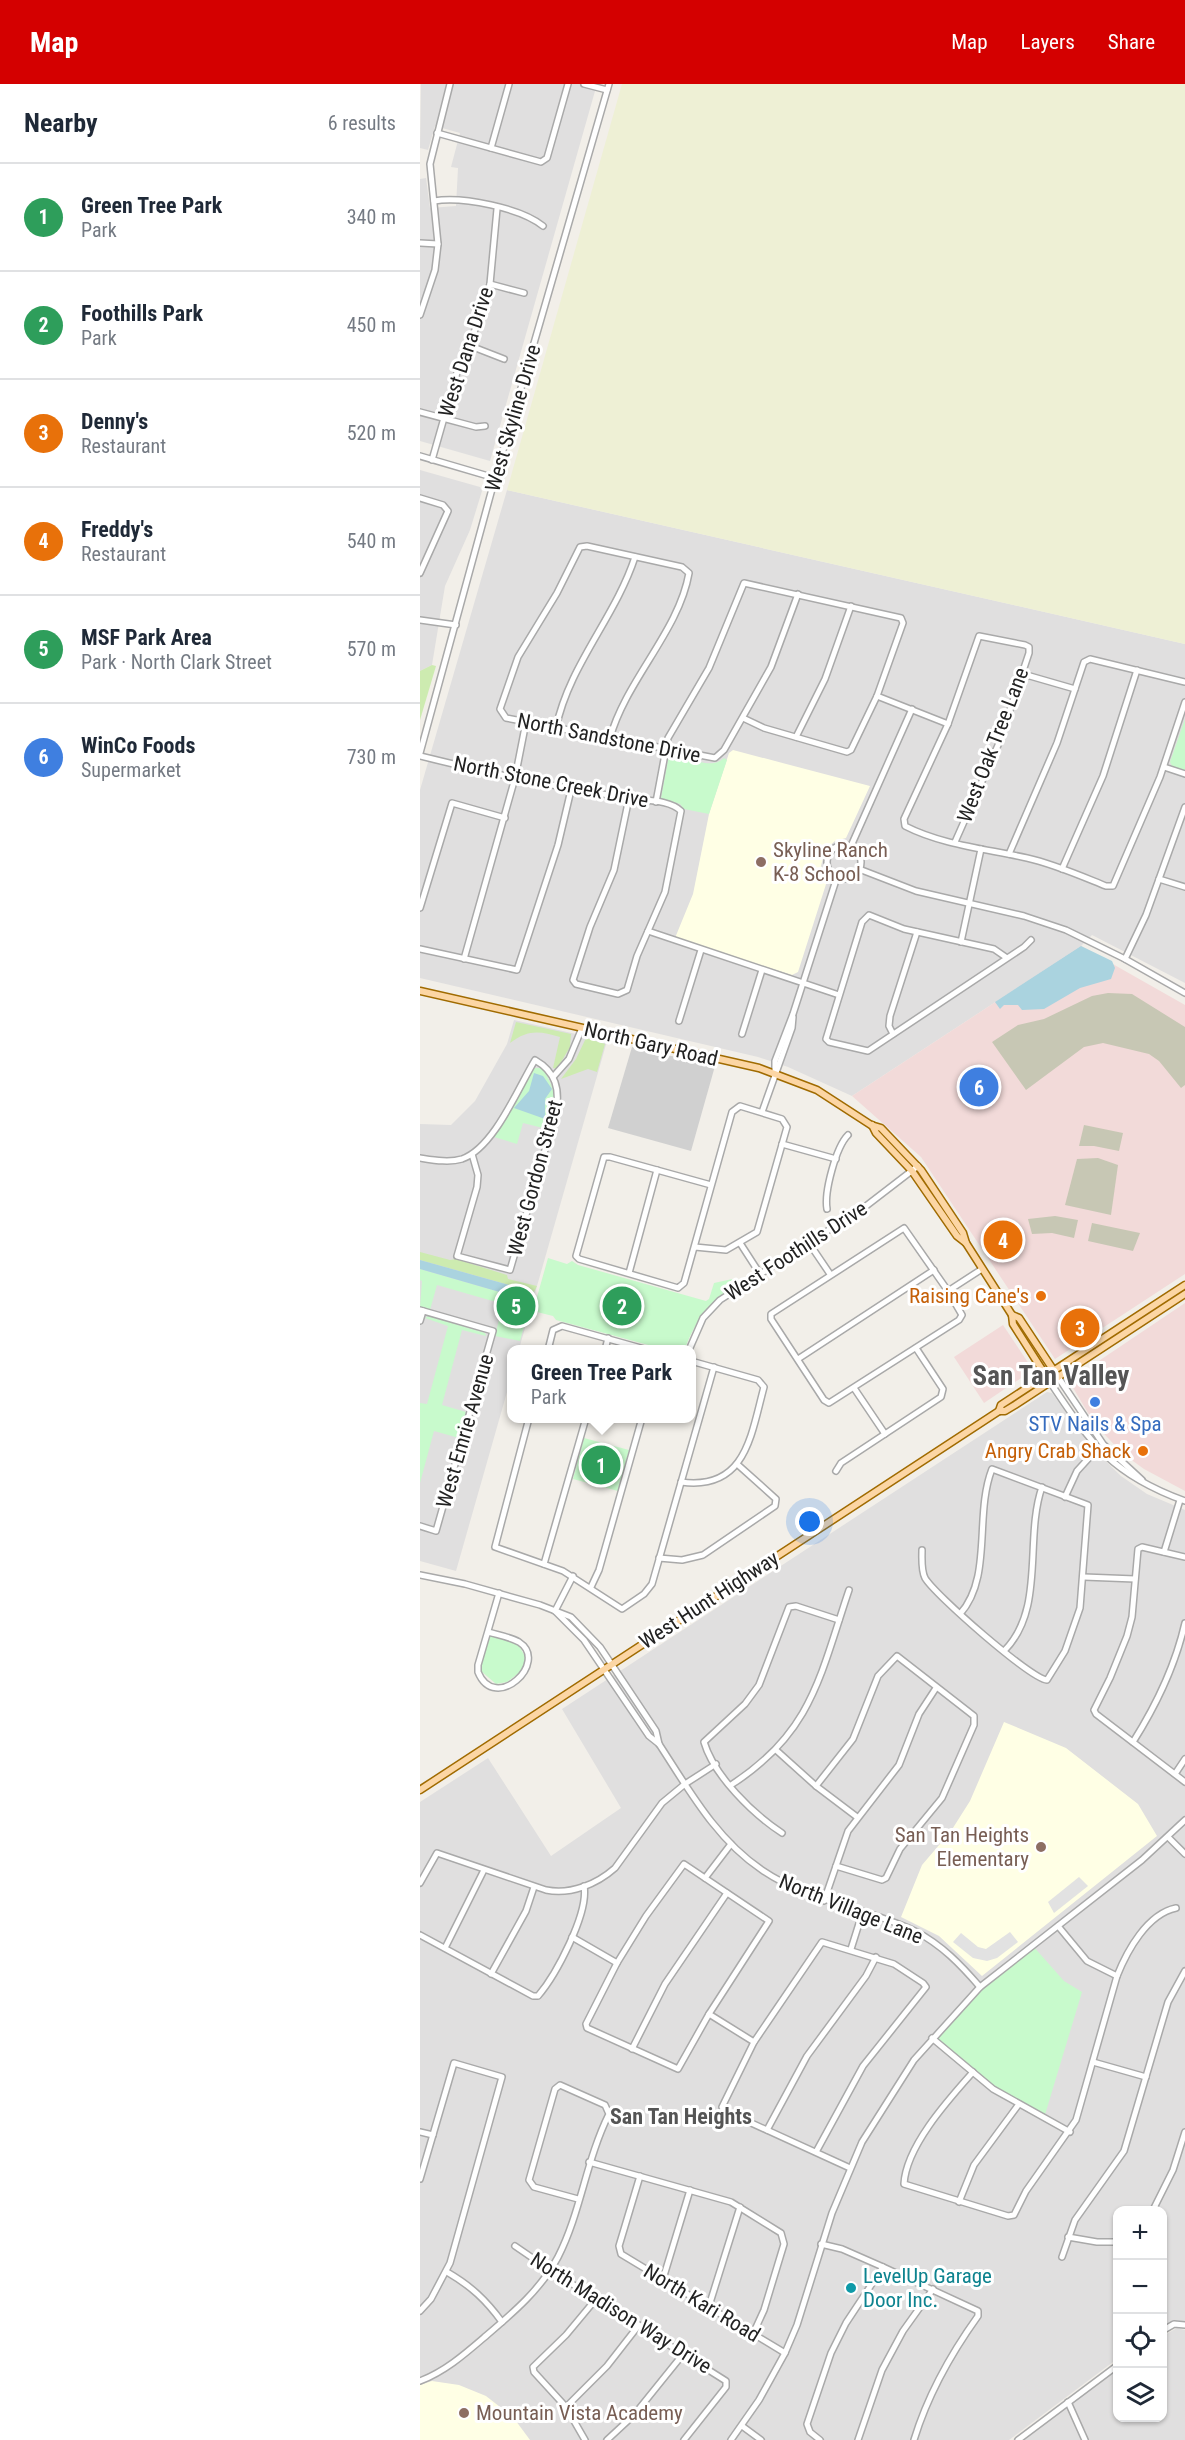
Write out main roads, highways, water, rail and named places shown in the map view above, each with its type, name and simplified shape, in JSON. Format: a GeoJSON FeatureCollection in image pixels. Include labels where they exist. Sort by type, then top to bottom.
{"type":"FeatureCollection","features":[{"type":"Feature","properties":{"kind":"main road","name":"North Gary Road"},"geometry":{"type":"LineString","coordinates":[[420,991],[775,1072],[827,1095],[871,1125],[881,1128],[915,1168],[963,1233],[966,1243],[1012,1315],[1016,1329],[1048,1379]]}},
{"type":"Feature","properties":{"kind":"main road","name":"West Hunt Highway"},"geometry":{"type":"LineString","coordinates":[[1056,1374],[1185,1285]]}},
{"type":"Feature","properties":{"kind":"main road","name":"West Hunt Highway"},"geometry":{"type":"LineString","coordinates":[[420,1790],[999,1411],[1005,1411],[1048,1379],[1185,1294]]}},
{"type":"Feature","properties":{"kind":"main road","name":"North Gary Road"},"geometry":{"type":"LineString","coordinates":[[1012,1315],[1019,1318],[1056,1374]]}},
{"type":"Feature","properties":{"kind":"main road"},"geometry":{"type":"LineString","coordinates":[[1016,1329],[1020,1328],[1030,1334]]}},
{"type":"Feature","properties":{"kind":"water"},"geometry":{"type":"Polygon","coordinates":[[[1081,946],[1112,961],[1115,968],[1111,979],[1080,988],[1044,1009],[1022,1010],[1018,1005],[1004,1005],[1000,1009],[995,1002],[1081,946]]]}},
{"type":"Feature","properties":{"kind":"water"},"geometry":{"type":"Polygon","coordinates":[[[534,1073],[543,1076],[552,1089],[545,1099],[545,1119],[514,1108],[529,1091],[534,1073]]]}},
{"type":"Feature","properties":{"kind":"water"},"geometry":{"type":"Polygon","coordinates":[[[420,1260],[534,1292],[531,1301],[420,1269],[420,1260]]]}},
{"type":"Feature","properties":{"kind":"place","name":"Skyline Ranch K-8 School"},"geometry":{"type":"Point","coordinates":[761,862]}},
{"type":"Feature","properties":{"kind":"place","name":"WinCo Foods"},"geometry":{"type":"Point","coordinates":[979,1087]}},
{"type":"Feature","properties":{"kind":"place","name":"Freddy's"},"geometry":{"type":"Point","coordinates":[1003,1240]}},
{"type":"Feature","properties":{"kind":"place","name":"Raising Cane's"},"geometry":{"type":"Point","coordinates":[1041,1296]}},
{"type":"Feature","properties":{"kind":"place","name":"MSF Park Area"},"geometry":{"type":"Point","coordinates":[516,1306]}},
{"type":"Feature","properties":{"kind":"place","name":"Foothills Park"},"geometry":{"type":"Point","coordinates":[622,1306]}},
{"type":"Feature","properties":{"kind":"place","name":"Denny's"},"geometry":{"type":"Point","coordinates":[1080,1328]}},
{"type":"Feature","properties":{"kind":"place","name":"STV Nails & Spa"},"geometry":{"type":"Point","coordinates":[1095,1402]}},
{"type":"Feature","properties":{"kind":"place","name":"Angry Crab Shack"},"geometry":{"type":"Point","coordinates":[1143,1451]}},
{"type":"Feature","properties":{"kind":"place","name":"Green Tree Park"},"geometry":{"type":"Point","coordinates":[601,1465]}},
{"type":"Feature","properties":{"kind":"place","name":"San Tan Heights Elementary"},"geometry":{"type":"Point","coordinates":[1041,1847]}},
{"type":"Feature","properties":{"kind":"place","name":"LevelUp Garage Door Inc."},"geometry":{"type":"Point","coordinates":[851,2288]}},
{"type":"Feature","properties":{"kind":"place","name":"Mountain Vista Academy"},"geometry":{"type":"Point","coordinates":[464,2413]}},
{"type":"Feature","properties":{"kind":"district","name":"San Tan Valley"},"geometry":{"type":"Point","coordinates":[1051,1376]}},
{"type":"Feature","properties":{"kind":"district","name":"San Tan Heights"},"geometry":{"type":"Point","coordinates":[681,2116]}}]}
